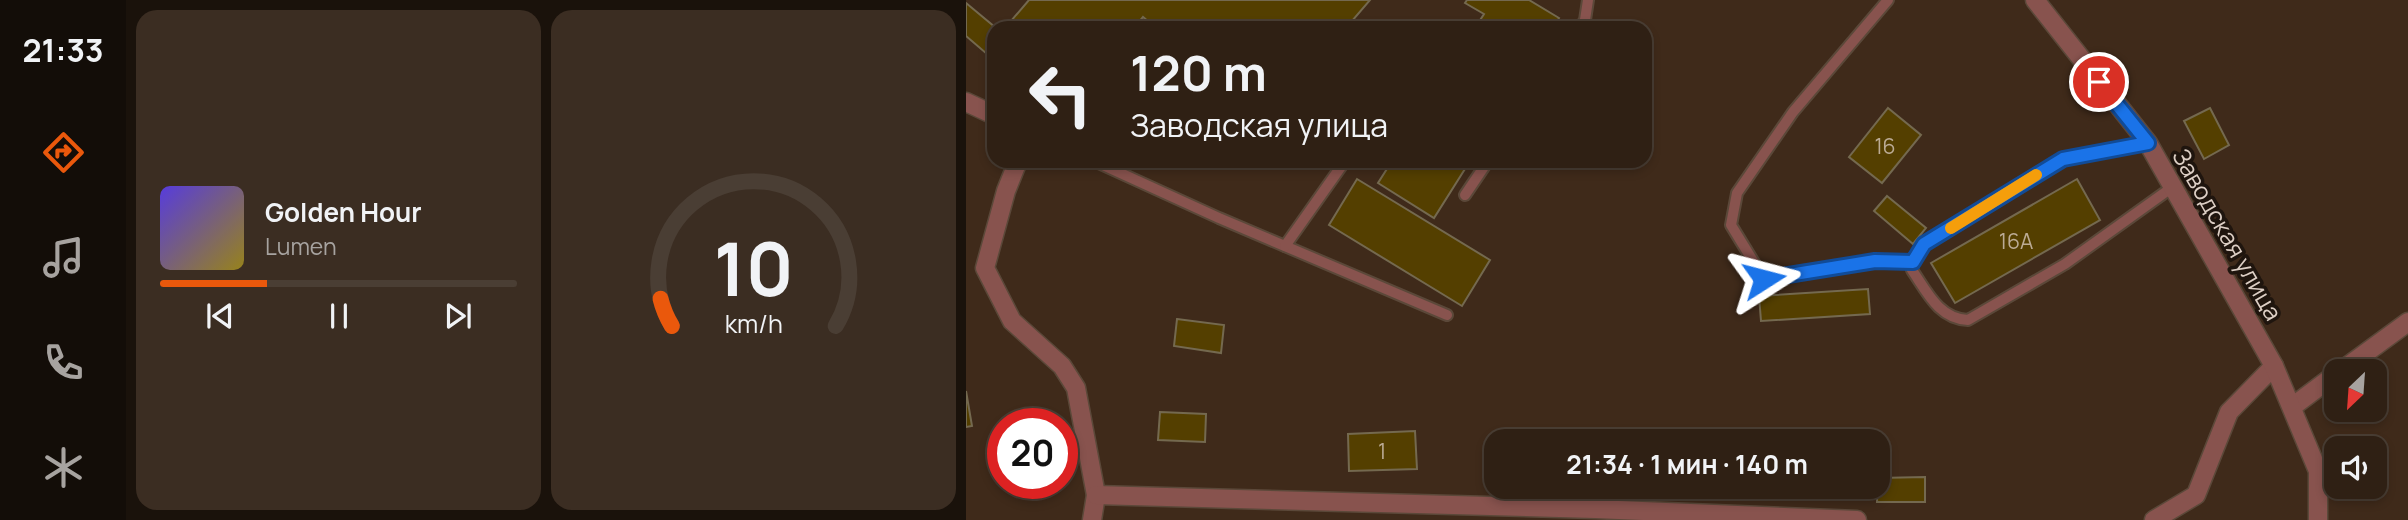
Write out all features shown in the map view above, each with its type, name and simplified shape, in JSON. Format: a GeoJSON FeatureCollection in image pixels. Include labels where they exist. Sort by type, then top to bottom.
{"type":"FeatureCollection","features":[{"type":"Feature","properties":{"kind":"street","name":"Заводская улица"},"geometry":{"type":"LineString","coordinates":[[2035,0],[2148,143],[2274,366],[2318,471],[2318,520]]}},
{"type":"Feature","properties":{"kind":"street"},"geometry":{"type":"LineString","coordinates":[[966,102],[987,112]]}},
{"type":"Feature","properties":{"kind":"street"},"geometry":{"type":"LineString","coordinates":[[1015,168],[1006,191],[985,268],[1012,321],[1062,366],[1076,388],[1096,495],[1092,520]]}},
{"type":"Feature","properties":{"kind":"street"},"geometry":{"type":"LineString","coordinates":[[2357,359],[2408,322]]}},
{"type":"Feature","properties":{"kind":"street"},"geometry":{"type":"LineString","coordinates":[[2154,520],[2196,495],[2229,412],[2274,366]]}},
{"type":"Feature","properties":{"kind":"street"},"geometry":{"type":"LineString","coordinates":[[2292,407],[2324,383]]}},
{"type":"Feature","properties":{"kind":"street"},"geometry":{"type":"LineString","coordinates":[[1096,495],[1595,515],[1857,520]]}},
{"type":"Feature","properties":{"kind":"lane"},"geometry":{"type":"LineString","coordinates":[[1584,21],[1588,0]]}},
{"type":"Feature","properties":{"kind":"lane"},"geometry":{"type":"LineString","coordinates":[[1888,0],[1793,112],[1737,193],[1731,225],[1764,279],[1875,261],[1913,262]]}},
{"type":"Feature","properties":{"kind":"lane"},"geometry":{"type":"LineString","coordinates":[[2148,143],[2063,159],[1924,244],[1913,262],[1912,270],[1943,313],[1955,320],[1968,320],[2065,264],[2174,186]]}},
{"type":"Feature","properties":{"kind":"lane"},"geometry":{"type":"LineString","coordinates":[[1110,168],[1447,315]]}},
{"type":"Feature","properties":{"kind":"lane"},"geometry":{"type":"LineString","coordinates":[[1285,246],[1340,168]]}},
{"type":"Feature","properties":{"kind":"lane"},"geometry":{"type":"LineString","coordinates":[[1465,195],[1483,168]]}},
{"type":"Feature","properties":{"kind":"building"},"geometry":{"type":"Polygon","coordinates":[[[1029,0],[1370,0],[1352,21],[1148,21],[1143,17],[1140,21],[1011,21],[1029,0]]]}},
{"type":"Feature","properties":{"kind":"building"},"geometry":{"type":"Polygon","coordinates":[[[1467,0],[1529,0],[1559,18],[1557,21],[1480,21],[1484,14],[1465,3],[1467,0]]]}},
{"type":"Feature","properties":{"kind":"building"},"geometry":{"type":"Polygon","coordinates":[[[966,3],[988,21],[987,54],[966,36],[966,3]]]}},
{"type":"Feature","properties":{"kind":"building"},"geometry":{"type":"Polygon","coordinates":[[[1888,108],[1921,135],[1882,183],[1849,157],[1888,108]]]}},
{"type":"Feature","properties":{"kind":"building"},"geometry":{"type":"Polygon","coordinates":[[[2210,108],[2229,145],[2204,159],[2184,121],[2210,108]]]}},
{"type":"Feature","properties":{"kind":"building"},"geometry":{"type":"Polygon","coordinates":[[[1388,168],[1466,168],[1434,218],[1378,183],[1388,168]]]}},
{"type":"Feature","properties":{"kind":"building"},"geometry":{"type":"Polygon","coordinates":[[[1357,179],[1490,260],[1462,306],[1329,225],[1357,179]]]}},
{"type":"Feature","properties":{"kind":"building"},"geometry":{"type":"Polygon","coordinates":[[[2077,179],[2100,220],[1955,303],[1931,263],[2077,179]]]}},
{"type":"Feature","properties":{"kind":"building"},"geometry":{"type":"Polygon","coordinates":[[[1887,196],[1926,228],[1913,244],[1874,211],[1887,196]]]}},
{"type":"Feature","properties":{"kind":"building"},"geometry":{"type":"Polygon","coordinates":[[[1868,289],[1870,314],[1761,321],[1759,296],[1868,289]]]}},
{"type":"Feature","properties":{"kind":"building"},"geometry":{"type":"Polygon","coordinates":[[[1177,319],[1224,325],[1221,353],[1174,346],[1177,319]]]}},
{"type":"Feature","properties":{"kind":"building"},"geometry":{"type":"Polygon","coordinates":[[[966,391],[972,426],[966,427],[966,391]]]}},
{"type":"Feature","properties":{"kind":"building"},"geometry":{"type":"Polygon","coordinates":[[[1160,412],[1206,414],[1205,442],[1158,440],[1160,412]]]}},
{"type":"Feature","properties":{"kind":"building"},"geometry":{"type":"Polygon","coordinates":[[[1415,431],[1417,469],[1349,471],[1348,434],[1415,431]]]}},
{"type":"Feature","properties":{"kind":"building"},"geometry":{"type":"Polygon","coordinates":[[[1925,477],[1925,502],[1877,502],[1877,499],[1890,499],[1890,478],[1925,477]]]}},
{"type":"Feature","properties":{"kind":"slow traffic"},"geometry":{"type":"LineString","coordinates":[[1951,228],[2036,175]]}},
{"type":"Feature","properties":{"kind":"route"},"geometry":{"type":"LineString","coordinates":[[1764,279],[1875,261],[1913,262],[1924,244],[2063,159],[2148,143],[2099,82]]}}]}
